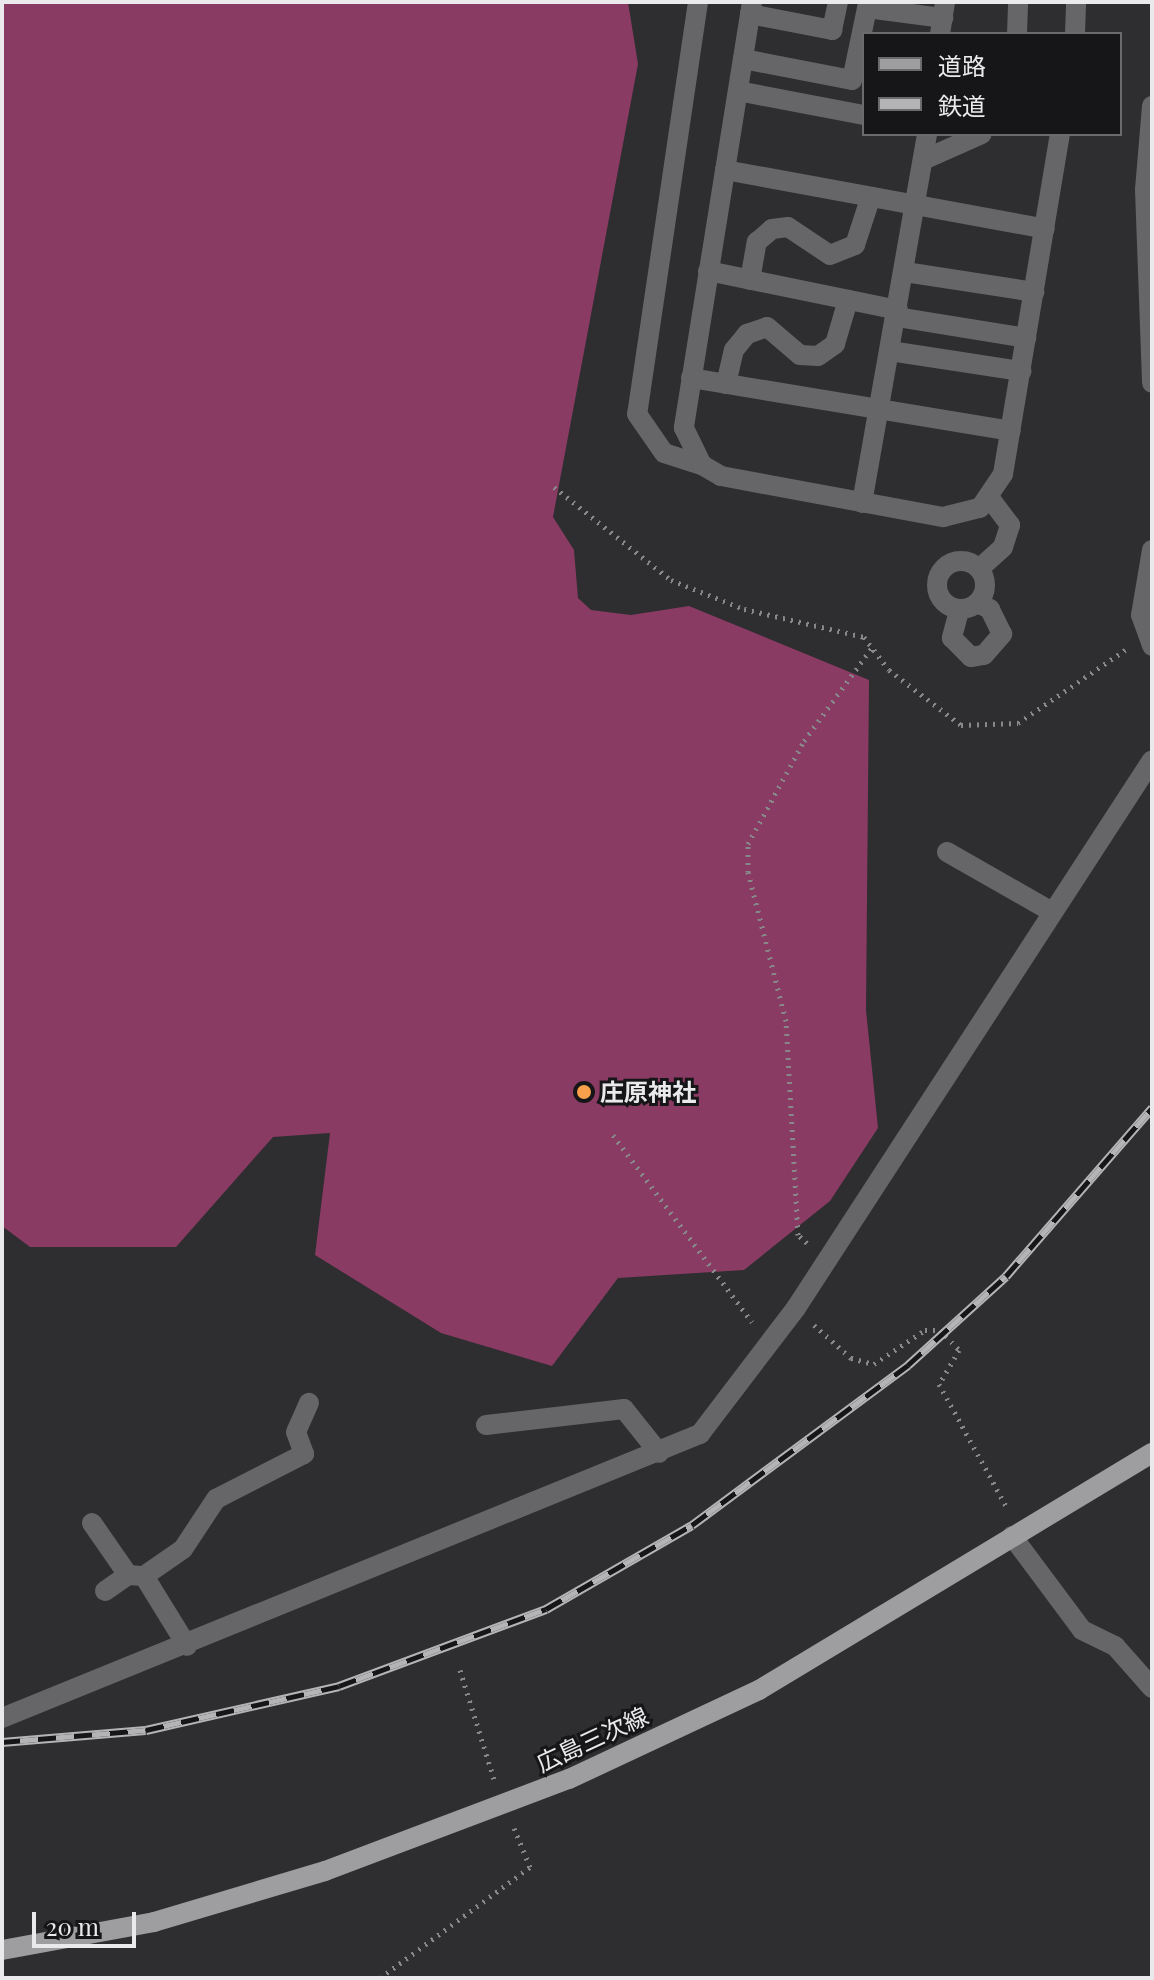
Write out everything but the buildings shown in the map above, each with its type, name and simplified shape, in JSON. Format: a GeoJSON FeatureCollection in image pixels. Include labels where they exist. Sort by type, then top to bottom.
{"type":"FeatureCollection","features":[{"type":"Feature","properties":{"kind":"main road","name":"広島三次線"},"geometry":{"type":"LineString","coordinates":[[2,1950],[154,1922],[505,1806],[759,1690],[1152,1453]]}},
{"type":"Feature","properties":{"kind":"street"},"geometry":{"type":"LineString","coordinates":[[698,2],[637,414],[664,453],[764,489],[943,517],[980,508],[990,498],[1011,431],[1060,136]]}},
{"type":"Feature","properties":{"kind":"street"},"geometry":{"type":"LineString","coordinates":[[702,465],[684,428],[751,8],[832,30],[838,2]]}},
{"type":"Feature","properties":{"kind":"street"},"geometry":{"type":"LineString","coordinates":[[1017,32],[1018,2]]}},
{"type":"Feature","properties":{"kind":"street"},"geometry":{"type":"LineString","coordinates":[[1075,32],[1076,2]]}},
{"type":"Feature","properties":{"kind":"street"},"geometry":{"type":"LineString","coordinates":[[743,59],[852,80],[867,8],[943,18]]}},
{"type":"Feature","properties":{"kind":"street"},"geometry":{"type":"LineString","coordinates":[[738,91],[862,115]]}},
{"type":"Feature","properties":{"kind":"street"},"geometry":{"type":"LineString","coordinates":[[1152,106],[1145,190],[1152,383]]}},
{"type":"Feature","properties":{"kind":"street"},"geometry":{"type":"LineString","coordinates":[[862,503],[917,209],[927,136]]}},
{"type":"Feature","properties":{"kind":"street"},"geometry":{"type":"LineString","coordinates":[[923,160],[977,136]]}},
{"type":"Feature","properties":{"kind":"street"},"geometry":{"type":"LineString","coordinates":[[725,170],[917,209],[1045,229]]}},
{"type":"Feature","properties":{"kind":"street"},"geometry":{"type":"LineString","coordinates":[[750,280],[757,242],[772,229],[788,227],[830,255],[855,245],[870,199]]}},
{"type":"Feature","properties":{"kind":"street"},"geometry":{"type":"LineString","coordinates":[[708,271],[848,300],[897,314],[1026,338]]}},
{"type":"Feature","properties":{"kind":"street"},"geometry":{"type":"LineString","coordinates":[[905,272],[1034,292]]}},
{"type":"Feature","properties":{"kind":"street"},"geometry":{"type":"LineString","coordinates":[[726,384],[734,350],[747,334],[767,327],[800,355],[818,356],[835,344],[848,300]]}},
{"type":"Feature","properties":{"kind":"street"},"geometry":{"type":"LineString","coordinates":[[890,351],[1021,371]]}},
{"type":"Feature","properties":{"kind":"street"},"geometry":{"type":"LineString","coordinates":[[691,378],[1011,431]]}},
{"type":"Feature","properties":{"kind":"street"},"geometry":{"type":"LineString","coordinates":[[980,568],[1003,547],[1010,525],[990,498]]}},
{"type":"Feature","properties":{"kind":"street"},"geometry":{"type":"LineString","coordinates":[[1148,641],[1141,615],[1152,550]]}},
{"type":"Feature","properties":{"kind":"street"},"geometry":{"type":"LineString","coordinates":[[954,561],[980,568],[985,591],[968,607],[941,595],[936,579],[954,561]]}},
{"type":"Feature","properties":{"kind":"street"},"geometry":{"type":"LineString","coordinates":[[2,1718],[187,1646],[700,1434],[796,1308],[1152,760]]}},
{"type":"Feature","properties":{"kind":"street"},"geometry":{"type":"LineString","coordinates":[[947,852],[1052,912]]}},
{"type":"Feature","properties":{"kind":"street"},"geometry":{"type":"LineString","coordinates":[[105,1591],[183,1549],[216,1499],[304,1454],[296,1432],[309,1403]]}},
{"type":"Feature","properties":{"kind":"street"},"geometry":{"type":"LineString","coordinates":[[486,1425],[624,1409],[659,1453]]}},
{"type":"Feature","properties":{"kind":"street"},"geometry":{"type":"LineString","coordinates":[[92,1523],[136,1576],[187,1646]]}},
{"type":"Feature","properties":{"kind":"street"},"geometry":{"type":"LineString","coordinates":[[1012,1536],[1082,1630],[1115,1646],[1152,1688]]}},
{"type":"Feature","properties":{"kind":"path"},"geometry":{"type":"LineString","coordinates":[[554,487],[671,580],[744,609],[849,629],[873,646],[938,713],[996,729],[1044,708],[1148,641]]}},
{"type":"Feature","properties":{"kind":"path"},"geometry":{"type":"LineString","coordinates":[[826,1261],[798,1235],[786,1021],[748,872],[748,844],[804,741],[873,646]]}},
{"type":"Feature","properties":{"kind":"path"},"geometry":{"type":"LineString","coordinates":[[613,1135],[769,1346]]}},
{"type":"Feature","properties":{"kind":"path"},"geometry":{"type":"LineString","coordinates":[[796,1308],[851,1358],[874,1364],[925,1330],[940,1330],[959,1350],[939,1384],[1006,1506]]}},
{"type":"Feature","properties":{"kind":"path"},"geometry":{"type":"LineString","coordinates":[[460,1670],[495,1784]]}},
{"type":"Feature","properties":{"kind":"path"},"geometry":{"type":"LineString","coordinates":[[380,1978],[530,1867],[514,1828]]}},
{"type":"Feature","properties":{"kind":"shaded area"},"geometry":{"type":"Polygon","coordinates":[[[2,2],[628,2],[638,64],[553,517],[574,550],[578,598],[591,610],[631,615],[689,606],[869,680],[866,1010],[878,1128],[830,1201],[744,1270],[618,1278],[552,1366],[441,1333],[315,1255],[330,1133],[273,1137],[176,1247],[30,1247],[2,1226],[2,2]]]}},
{"type":"Feature","properties":{"kind":"railway"},"geometry":{"type":"LineString","coordinates":[[2,1742],[146,1730],[339,1686],[546,1609],[692,1525],[908,1365],[1006,1276],[1152,1108]]}},
{"type":"Feature","properties":{"kind":"place","name":"庄原神社"},"geometry":{"type":"Point","coordinates":[584,1092]}}]}
